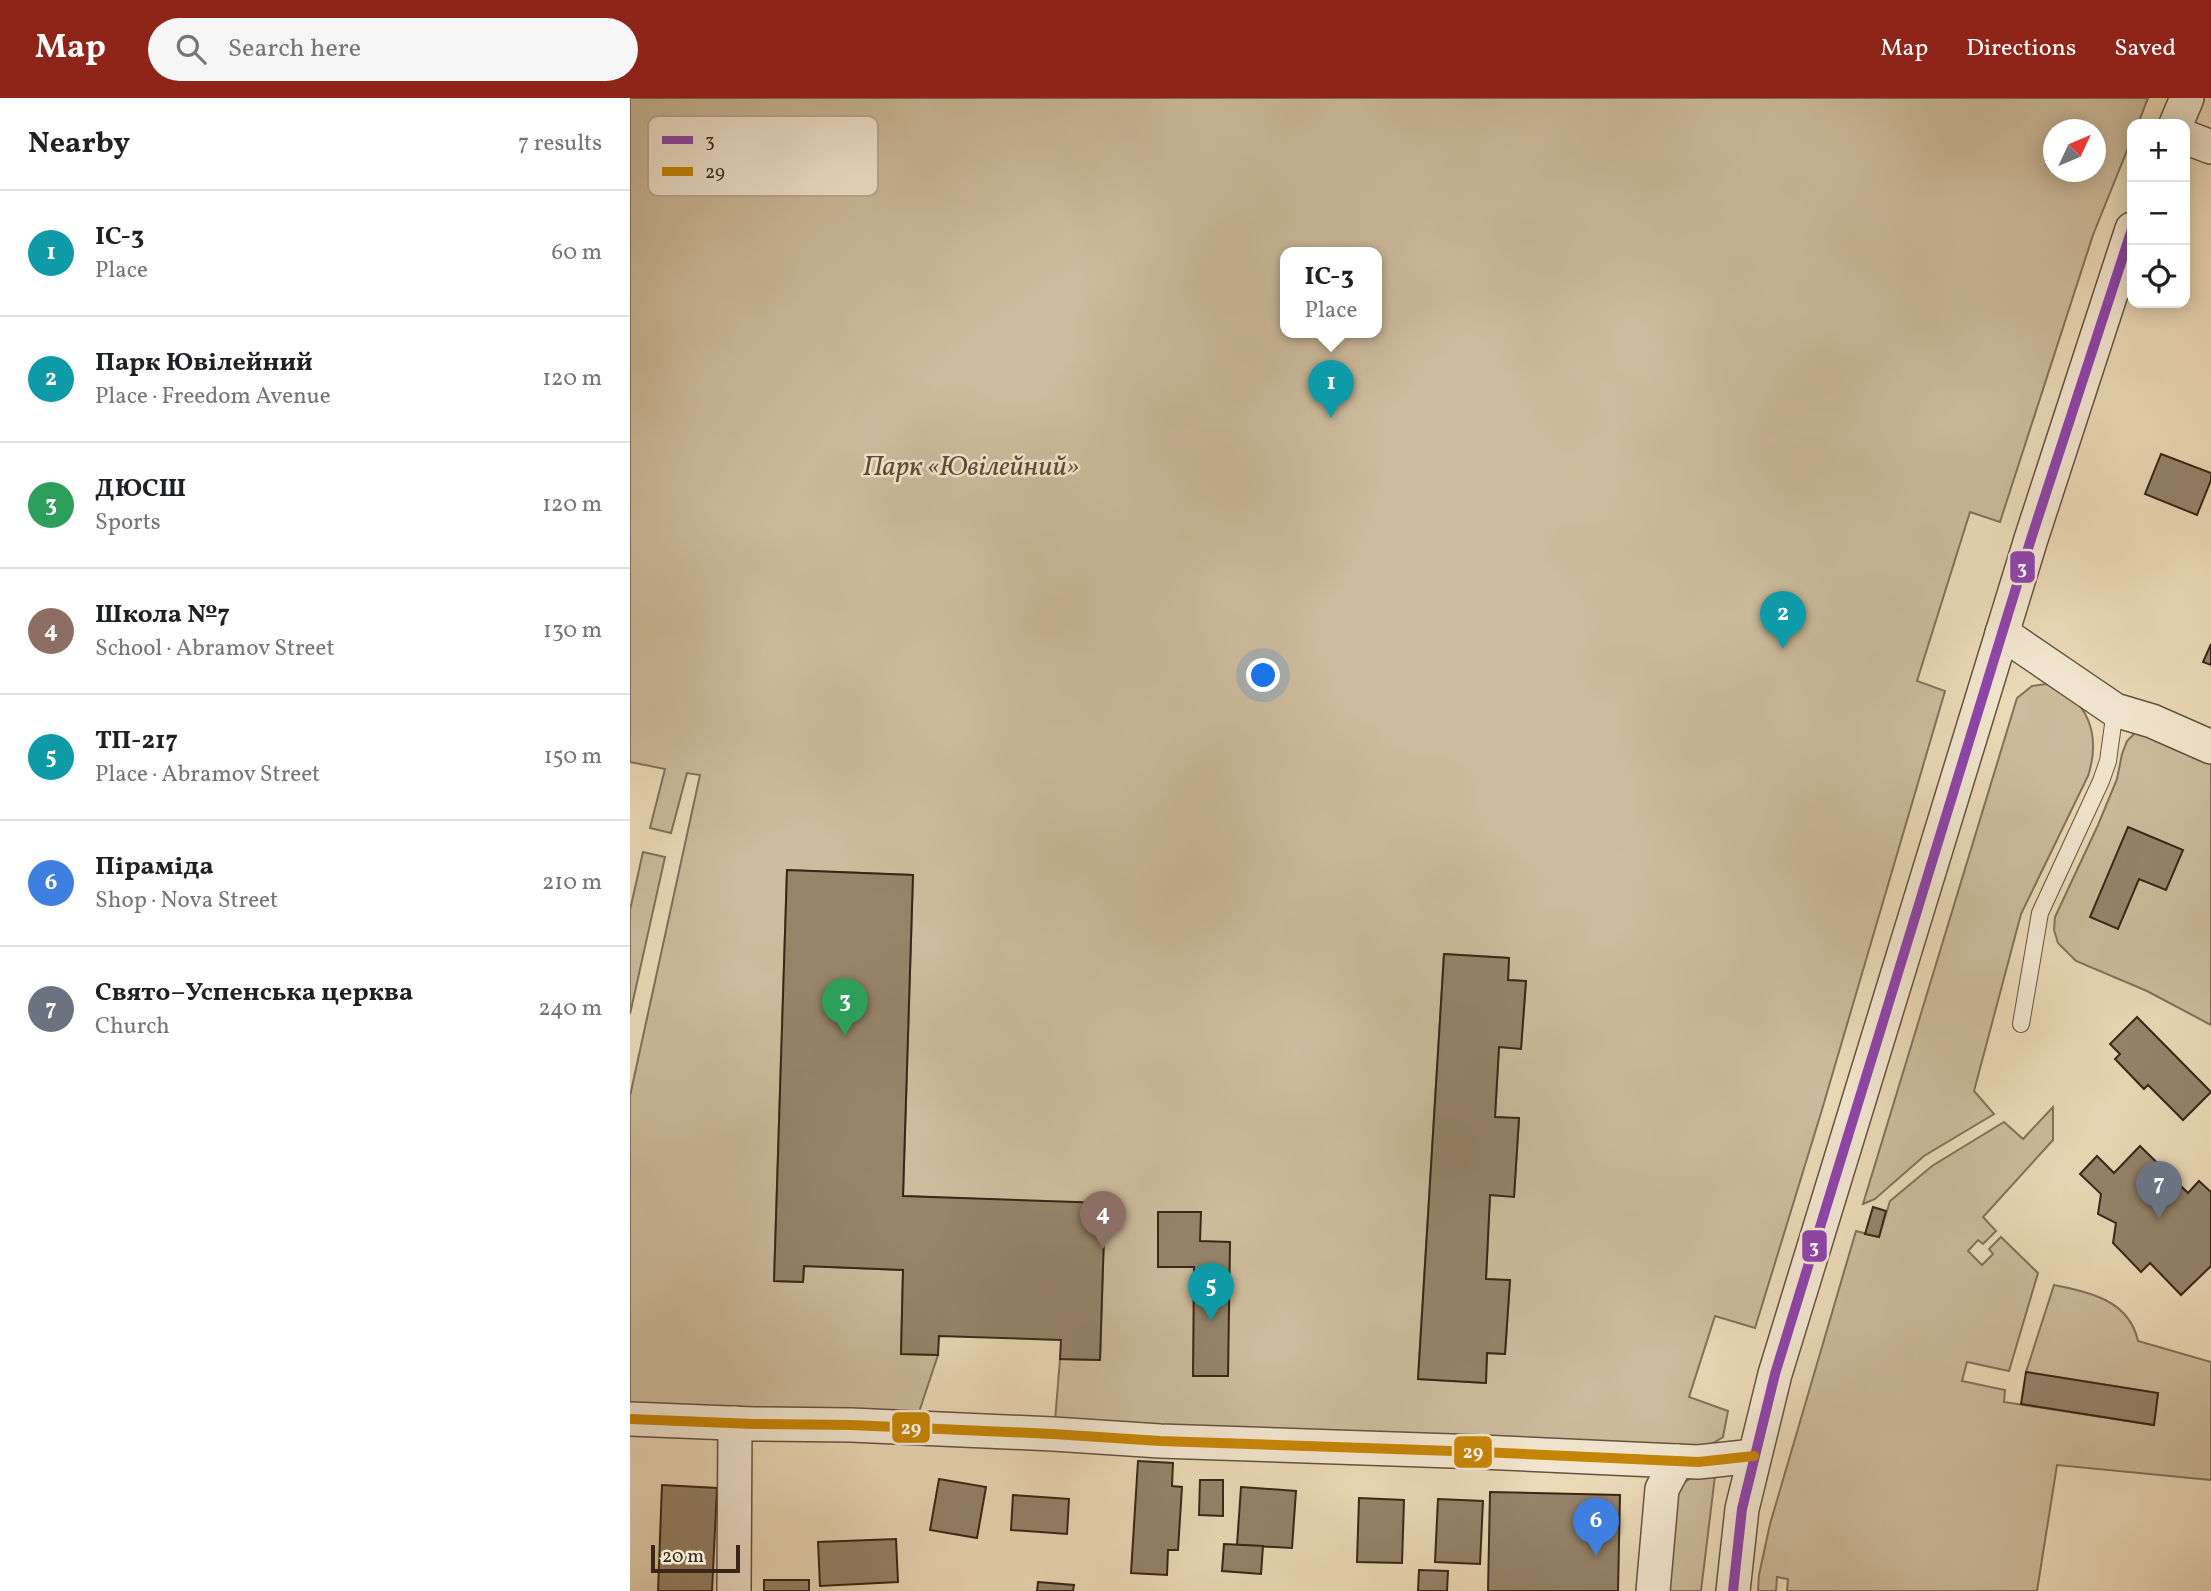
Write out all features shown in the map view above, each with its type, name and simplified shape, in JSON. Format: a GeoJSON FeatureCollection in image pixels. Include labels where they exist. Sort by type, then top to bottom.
{"type":"FeatureCollection","features":[{"type":"Feature","properties":{"kind":"street"},"geometry":{"type":"LineString","coordinates":[[2178,119],[2187,98]]}},
{"type":"Feature","properties":{"kind":"street"},"geometry":{"type":"LineString","coordinates":[[2190,139],[2211,147]]}},
{"type":"Feature","properties":{"kind":"street"},"geometry":{"type":"LineString","coordinates":[[1733,1591],[1742,1509],[1775,1374],[2002,633],[2127,245]]}},
{"type":"Feature","properties":{"kind":"street"},"geometry":{"type":"LineString","coordinates":[[2002,633],[2115,710],[2152,721],[2211,747]]}},
{"type":"Feature","properties":{"kind":"street"},"geometry":{"type":"LineString","coordinates":[[630,1419],[865,1426],[1160,1441],[1704,1462],[1754,1456]]}},
{"type":"Feature","properties":{"kind":"street"},"geometry":{"type":"LineString","coordinates":[[734,1591],[735,1423]]}},
{"type":"Feature","properties":{"kind":"street"},"geometry":{"type":"LineString","coordinates":[[1654,1591],[1662,1489],[1677,1461]]}},
{"type":"Feature","properties":{"kind":"lane"},"geometry":{"type":"LineString","coordinates":[[2021,1024],[2040,913],[2101,781],[2108,761],[2115,710]]}},
{"type":"Feature","properties":{"kind":"green space","name":"Парк «Ювілейний»"},"geometry":{"type":"Polygon","coordinates":[[[630,98],[2148,98],[2140,119],[2127,119],[2127,150],[2093,235],[2000,522],[1970,512],[1917,681],[1945,691],[1755,1328],[1715,1316],[1689,1397],[1728,1411],[1723,1437],[1708,1446],[1055,1421],[1060,1359],[1100,1360],[1105,1204],[903,1196],[913,875],[787,870],[774,1281],[803,1282],[804,1266],[903,1270],[901,1354],[938,1355],[918,1415],[630,1404],[630,1096],[700,775],[687,773],[671,833],[650,828],[665,769],[630,762],[630,98]],[[1444,954],[1418,1379],[1485,1383],[1487,1353],[1505,1354],[1510,1281],[1486,1279],[1490,1195],[1514,1196],[1519,1119],[1495,1117],[1499,1047],[1521,1048],[1526,981],[1508,980],[1509,958],[1444,954]]]}},
{"type":"Feature","properties":{"kind":"green space"},"geometry":{"type":"Polygon","coordinates":[[[2046,684],[2073,698],[2082,708],[2092,733],[2092,761],[2088,776],[2021,914],[1974,1091],[1994,1114],[1924,1156],[1875,1199],[1863,1204],[2017,698],[2032,686],[2046,684]]]}},
{"type":"Feature","properties":{"kind":"green space"},"geometry":{"type":"Polygon","coordinates":[[[2136,732],[2211,757],[2211,1025],[2147,991],[2076,961],[2058,943],[2054,930],[2055,917],[2117,779],[2127,741],[2136,732]]]}},
{"type":"Feature","properties":{"kind":"green space"},"geometry":{"type":"Polygon","coordinates":[[[643,852],[665,857],[630,1014],[630,910],[643,852]]]}},
{"type":"Feature","properties":{"kind":"green space"},"geometry":{"type":"Polygon","coordinates":[[[2053,1107],[2053,1140],[1983,1217],[1996,1231],[1983,1244],[1978,1240],[1968,1251],[1982,1265],[1993,1254],[1989,1249],[2001,1237],[2038,1273],[2009,1371],[1967,1362],[1962,1381],[2005,1390],[2004,1402],[2153,1425],[2158,1393],[2026,1372],[2054,1285],[2094,1295],[2117,1307],[2126,1316],[2138,1341],[2211,1362],[2211,1480],[2057,1465],[2037,1591],[1787,1591],[1788,1579],[1777,1577],[1776,1591],[1758,1591],[1770,1524],[1856,1231],[1879,1237],[1890,1201],[1932,1166],[2004,1122],[2023,1139],[2053,1107]]]}},
{"type":"Feature","properties":{"kind":"green space"},"geometry":{"type":"Polygon","coordinates":[[[1715,1476],[1701,1591],[1662,1591],[1673,1495],[1682,1484],[1691,1479],[1715,1476]]]}},
{"type":"Feature","properties":{"kind":"building"},"geometry":{"type":"Polygon","coordinates":[[[2161,454],[2211,473],[2211,480],[2197,515],[2145,494],[2161,454]]]}},
{"type":"Feature","properties":{"kind":"building"},"geometry":{"type":"Polygon","coordinates":[[[2211,644],[2211,665],[2203,662],[2211,644]]]}},
{"type":"Feature","properties":{"kind":"building"},"geometry":{"type":"Polygon","coordinates":[[[2128,827],[2183,850],[2166,890],[2139,879],[2118,929],[2090,917],[2128,827]]]}},
{"type":"Feature","properties":{"kind":"building"},"geometry":{"type":"Polygon","coordinates":[[[787,870],[913,875],[903,1196],[1105,1203],[1100,1360],[1060,1359],[1061,1340],[939,1336],[938,1355],[901,1354],[903,1270],[804,1266],[803,1282],[774,1281],[787,870]]]}},
{"type":"Feature","properties":{"kind":"building"},"geometry":{"type":"Polygon","coordinates":[[[1444,954],[1509,958],[1508,980],[1526,981],[1521,1049],[1499,1047],[1495,1117],[1519,1118],[1514,1197],[1490,1195],[1486,1279],[1510,1280],[1505,1354],[1487,1353],[1486,1383],[1418,1379],[1444,954]]]}},
{"type":"Feature","properties":{"kind":"building"},"geometry":{"type":"Polygon","coordinates":[[[2137,1017],[2211,1092],[2183,1120],[2148,1085],[2144,1089],[2115,1059],[2120,1054],[2110,1044],[2137,1017]]]}},
{"type":"Feature","properties":{"kind":"building"},"geometry":{"type":"Polygon","coordinates":[[[2140,1146],[2188,1193],[2199,1181],[2211,1192],[2211,1266],[2181,1295],[2150,1263],[2141,1272],[2113,1243],[2116,1223],[2098,1214],[2101,1194],[2080,1174],[2097,1156],[2114,1173],[2140,1146]]]}},
{"type":"Feature","properties":{"kind":"building"},"geometry":{"type":"Polygon","coordinates":[[[1873,1207],[1886,1211],[1879,1237],[1865,1234],[1873,1207]]]}},
{"type":"Feature","properties":{"kind":"building"},"geometry":{"type":"Polygon","coordinates":[[[1158,1212],[1201,1212],[1200,1241],[1230,1242],[1228,1376],[1193,1376],[1194,1267],[1158,1267],[1158,1212]]]}},
{"type":"Feature","properties":{"kind":"building"},"geometry":{"type":"Polygon","coordinates":[[[2026,1372],[2158,1393],[2154,1425],[2021,1404],[2026,1372]]]}},
{"type":"Feature","properties":{"kind":"building"},"geometry":{"type":"Polygon","coordinates":[[[1138,1461],[1173,1463],[1172,1486],[1182,1487],[1178,1550],[1168,1550],[1167,1575],[1131,1573],[1138,1461]]]}},
{"type":"Feature","properties":{"kind":"building"},"geometry":{"type":"Polygon","coordinates":[[[939,1479],[986,1487],[977,1538],[930,1530],[939,1479]]]}},
{"type":"Feature","properties":{"kind":"building"},"geometry":{"type":"Polygon","coordinates":[[[1200,1480],[1223,1480],[1223,1516],[1199,1515],[1200,1480]]]}},
{"type":"Feature","properties":{"kind":"building"},"geometry":{"type":"Polygon","coordinates":[[[662,1485],[717,1488],[712,1591],[658,1591],[662,1485]]]}},
{"type":"Feature","properties":{"kind":"building"},"geometry":{"type":"Polygon","coordinates":[[[1241,1487],[1296,1491],[1292,1548],[1237,1545],[1241,1487]]]}},
{"type":"Feature","properties":{"kind":"building"},"geometry":{"type":"Polygon","coordinates":[[[1490,1492],[1620,1495],[1618,1591],[1488,1591],[1490,1492]]]}},
{"type":"Feature","properties":{"kind":"building"},"geometry":{"type":"Polygon","coordinates":[[[1013,1495],[1069,1499],[1067,1534],[1011,1530],[1013,1495]]]}},
{"type":"Feature","properties":{"kind":"building"},"geometry":{"type":"Polygon","coordinates":[[[1359,1498],[1404,1500],[1402,1563],[1357,1562],[1359,1498]]]}},
{"type":"Feature","properties":{"kind":"building"},"geometry":{"type":"Polygon","coordinates":[[[1438,1499],[1483,1501],[1480,1564],[1435,1562],[1438,1499]]]}},
{"type":"Feature","properties":{"kind":"building"},"geometry":{"type":"Polygon","coordinates":[[[896,1539],[898,1582],[820,1586],[818,1542],[896,1539]]]}},
{"type":"Feature","properties":{"kind":"building"},"geometry":{"type":"Polygon","coordinates":[[[1224,1544],[1263,1546],[1261,1574],[1222,1571],[1224,1544]]]}},
{"type":"Feature","properties":{"kind":"building"},"geometry":{"type":"Polygon","coordinates":[[[1419,1570],[1448,1571],[1447,1591],[1418,1591],[1419,1570]]]}},
{"type":"Feature","properties":{"kind":"building"},"geometry":{"type":"Polygon","coordinates":[[[764,1580],[809,1580],[809,1591],[764,1591],[764,1580]]]}},
{"type":"Feature","properties":{"kind":"building"},"geometry":{"type":"Polygon","coordinates":[[[1038,1582],[1074,1585],[1073,1591],[1037,1591],[1038,1582]]]}},
{"type":"Feature","properties":{"kind":"transit line","name":"3"},"geometry":{"type":"LineString","coordinates":[[1733,1591],[1742,1509],[1775,1374],[2031,539],[2127,244]]}},
{"type":"Feature","properties":{"kind":"transit line","name":"29"},"geometry":{"type":"LineString","coordinates":[[630,1419],[851,1425],[1160,1441],[1698,1462],[1754,1456]]}},
{"type":"Feature","properties":{"kind":"place","name":"ІС-3"},"geometry":{"type":"Point","coordinates":[1331,418]}},
{"type":"Feature","properties":{"kind":"place","name":"Парк Ювілейний"},"geometry":{"type":"Point","coordinates":[1783,649]}},
{"type":"Feature","properties":{"kind":"place","name":"ДЮСШ"},"geometry":{"type":"Point","coordinates":[845,1036]}},
{"type":"Feature","properties":{"kind":"place","name":"Свято–Успенська церква"},"geometry":{"type":"Point","coordinates":[2159,1219]}},
{"type":"Feature","properties":{"kind":"place","name":"Школа №7"},"geometry":{"type":"Point","coordinates":[1103,1249]}},
{"type":"Feature","properties":{"kind":"place","name":"ТП-217"},"geometry":{"type":"Point","coordinates":[1211,1321]}},
{"type":"Feature","properties":{"kind":"place","name":"Піраміда"},"geometry":{"type":"Point","coordinates":[1596,1556]}}]}
